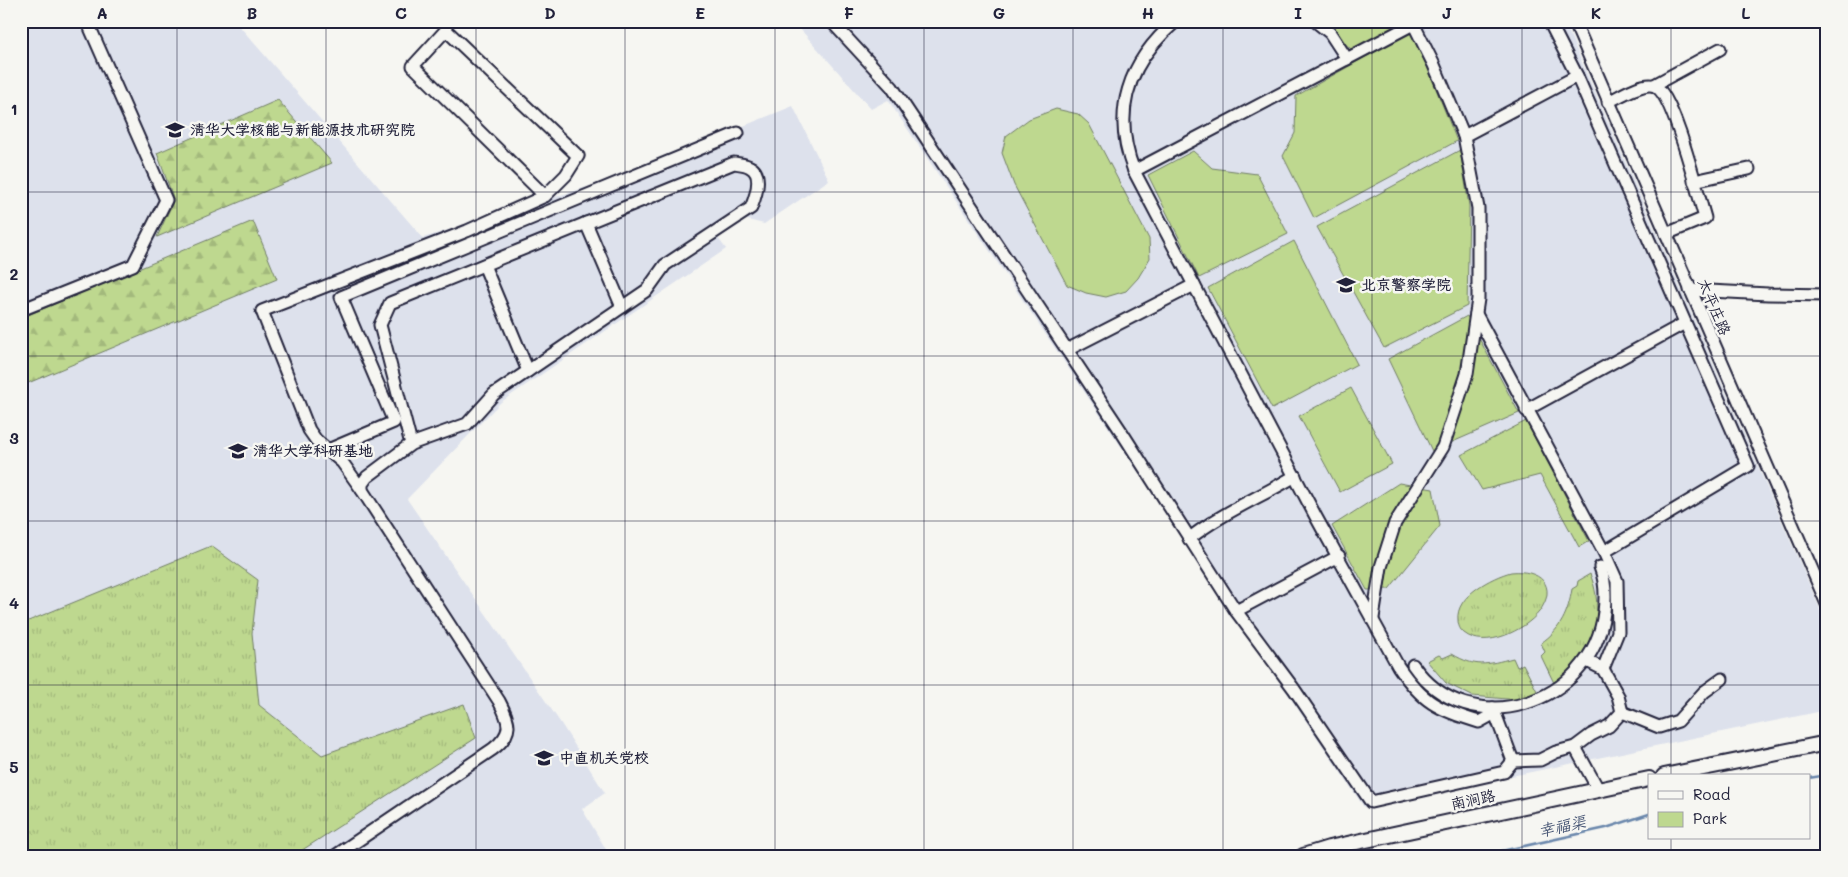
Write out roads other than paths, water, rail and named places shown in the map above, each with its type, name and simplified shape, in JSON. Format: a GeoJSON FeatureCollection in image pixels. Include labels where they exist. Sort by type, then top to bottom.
{"type":"FeatureCollection","features":[{"type":"Feature","properties":{"kind":"main road"},"geometry":{"type":"LineString","coordinates":[[1674,774],[1827,742]]}},
{"type":"Feature","properties":{"kind":"main road","name":"南涧路"},"geometry":{"type":"LineString","coordinates":[[1304,856],[1329,848],[1648,779]]}},
{"type":"Feature","properties":{"kind":"street"},"geometry":{"type":"LineString","coordinates":[[21,310],[133,264],[166,200],[87,21]]}},
{"type":"Feature","properties":{"kind":"street"},"geometry":{"type":"LineString","coordinates":[[831,21],[892,87],[1121,431],[1236,611],[1294,688],[1371,802],[1504,772],[1514,761],[1540,760],[1556,752],[1575,747],[1591,735],[1609,726],[1622,712]]}},
{"type":"Feature","properties":{"kind":"street"},"geometry":{"type":"LineString","coordinates":[[1176,21],[1153,43],[1141,60],[1125,100],[1122,119],[1127,154],[1134,171],[1398,666],[1411,685],[1426,700],[1443,711],[1479,722],[1488,717],[1493,708]]}},
{"type":"Feature","properties":{"kind":"street"},"geometry":{"type":"LineString","coordinates":[[1315,21],[1330,33],[1347,59]]}},
{"type":"Feature","properties":{"kind":"street"},"geometry":{"type":"LineString","coordinates":[[1548,21],[1577,76],[1748,466],[1604,552]]}},
{"type":"Feature","properties":{"kind":"street","name":"太平庄路"},"geometry":{"type":"LineString","coordinates":[[1574,21],[1827,604]]}},
{"type":"Feature","properties":{"kind":"street"},"geometry":{"type":"LineString","coordinates":[[1134,171],[1415,22],[1464,136],[1478,208],[1478,300],[1467,374],[1443,447],[1395,523],[1381,567],[1373,618]]}},
{"type":"Feature","properties":{"kind":"street"},"geometry":{"type":"LineString","coordinates":[[335,856],[493,749],[506,735],[508,724],[507,717],[499,701],[362,490],[342,462],[316,440],[309,430],[262,311],[467,231],[545,196],[566,175],[578,156],[446,30],[413,66],[545,196]]}},
{"type":"Feature","properties":{"kind":"street"},"geometry":{"type":"LineString","coordinates":[[1608,102],[1643,85],[1654,86],[1720,49]]}},
{"type":"Feature","properties":{"kind":"street"},"geometry":{"type":"LineString","coordinates":[[1464,136],[1577,76]]}},
{"type":"Feature","properties":{"kind":"street"},"geometry":{"type":"LineString","coordinates":[[1654,86],[1662,93],[1672,111],[1706,218],[1666,234]]}},
{"type":"Feature","properties":{"kind":"street"},"geometry":{"type":"LineString","coordinates":[[328,450],[394,422],[341,297],[738,132]]}},
{"type":"Feature","properties":{"kind":"street"},"geometry":{"type":"LineString","coordinates":[[362,490],[362,484],[367,477],[411,444],[467,424],[494,394],[647,290],[665,265],[751,208],[758,185],[756,173],[751,167],[734,163],[390,303],[380,325],[411,444]]}},
{"type":"Feature","properties":{"kind":"street"},"geometry":{"type":"LineString","coordinates":[[1694,181],[1749,169]]}},
{"type":"Feature","properties":{"kind":"street"},"geometry":{"type":"LineString","coordinates":[[586,223],[622,308]]}},
{"type":"Feature","properties":{"kind":"street"},"geometry":{"type":"LineString","coordinates":[[484,265],[528,371]]}},
{"type":"Feature","properties":{"kind":"street"},"geometry":{"type":"LineString","coordinates":[[1067,350],[1194,285]]}},
{"type":"Feature","properties":{"kind":"street"},"geometry":{"type":"LineString","coordinates":[[1690,290],[1827,295]]}},
{"type":"Feature","properties":{"kind":"street"},"geometry":{"type":"LineString","coordinates":[[1476,314],[1604,552],[1616,581],[1618,632],[1603,668]]}},
{"type":"Feature","properties":{"kind":"street"},"geometry":{"type":"LineString","coordinates":[[1526,410],[1685,323]]}},
{"type":"Feature","properties":{"kind":"street"},"geometry":{"type":"LineString","coordinates":[[1190,538],[1203,527],[1295,476]]}},
{"type":"Feature","properties":{"kind":"street"},"geometry":{"type":"LineString","coordinates":[[1236,611],[1339,556]]}},
{"type":"Feature","properties":{"kind":"street"},"geometry":{"type":"LineString","coordinates":[[1413,664],[1427,683],[1457,702],[1493,708],[1529,703],[1561,687],[1587,661],[1602,628],[1606,592],[1600,567]]}},
{"type":"Feature","properties":{"kind":"street"},"geometry":{"type":"LineString","coordinates":[[1587,661],[1603,668],[1618,696],[1622,712]]}},
{"type":"Feature","properties":{"kind":"street"},"geometry":{"type":"LineString","coordinates":[[1622,712],[1658,727],[1678,721],[1704,692],[1722,680]]}},
{"type":"Feature","properties":{"kind":"street"},"geometry":{"type":"LineString","coordinates":[[1493,708],[1514,761]]}},
{"type":"Feature","properties":{"kind":"street"},"geometry":{"type":"LineString","coordinates":[[1575,747],[1598,789]]}},
{"type":"Feature","properties":{"kind":"waterway","name":"幸福渠"},"geometry":{"type":"LineString","coordinates":[[1810,778],[1827,775]]}},
{"type":"Feature","properties":{"kind":"waterway","name":"幸福渠"},"geometry":{"type":"LineString","coordinates":[[1479,856],[1606,828],[1648,814]]}},
{"type":"Feature","properties":{"kind":"place","name":"清华大学核能与新能源技术研究院"},"geometry":{"type":"Point","coordinates":[175,130]}},
{"type":"Feature","properties":{"kind":"place","name":"北京警察学院"},"geometry":{"type":"Point","coordinates":[1346,285]}},
{"type":"Feature","properties":{"kind":"place","name":"清华大学科研基地"},"geometry":{"type":"Point","coordinates":[238,451]}},
{"type":"Feature","properties":{"kind":"place","name":"中直机关党校"},"geometry":{"type":"Point","coordinates":[544,758]}}]}
